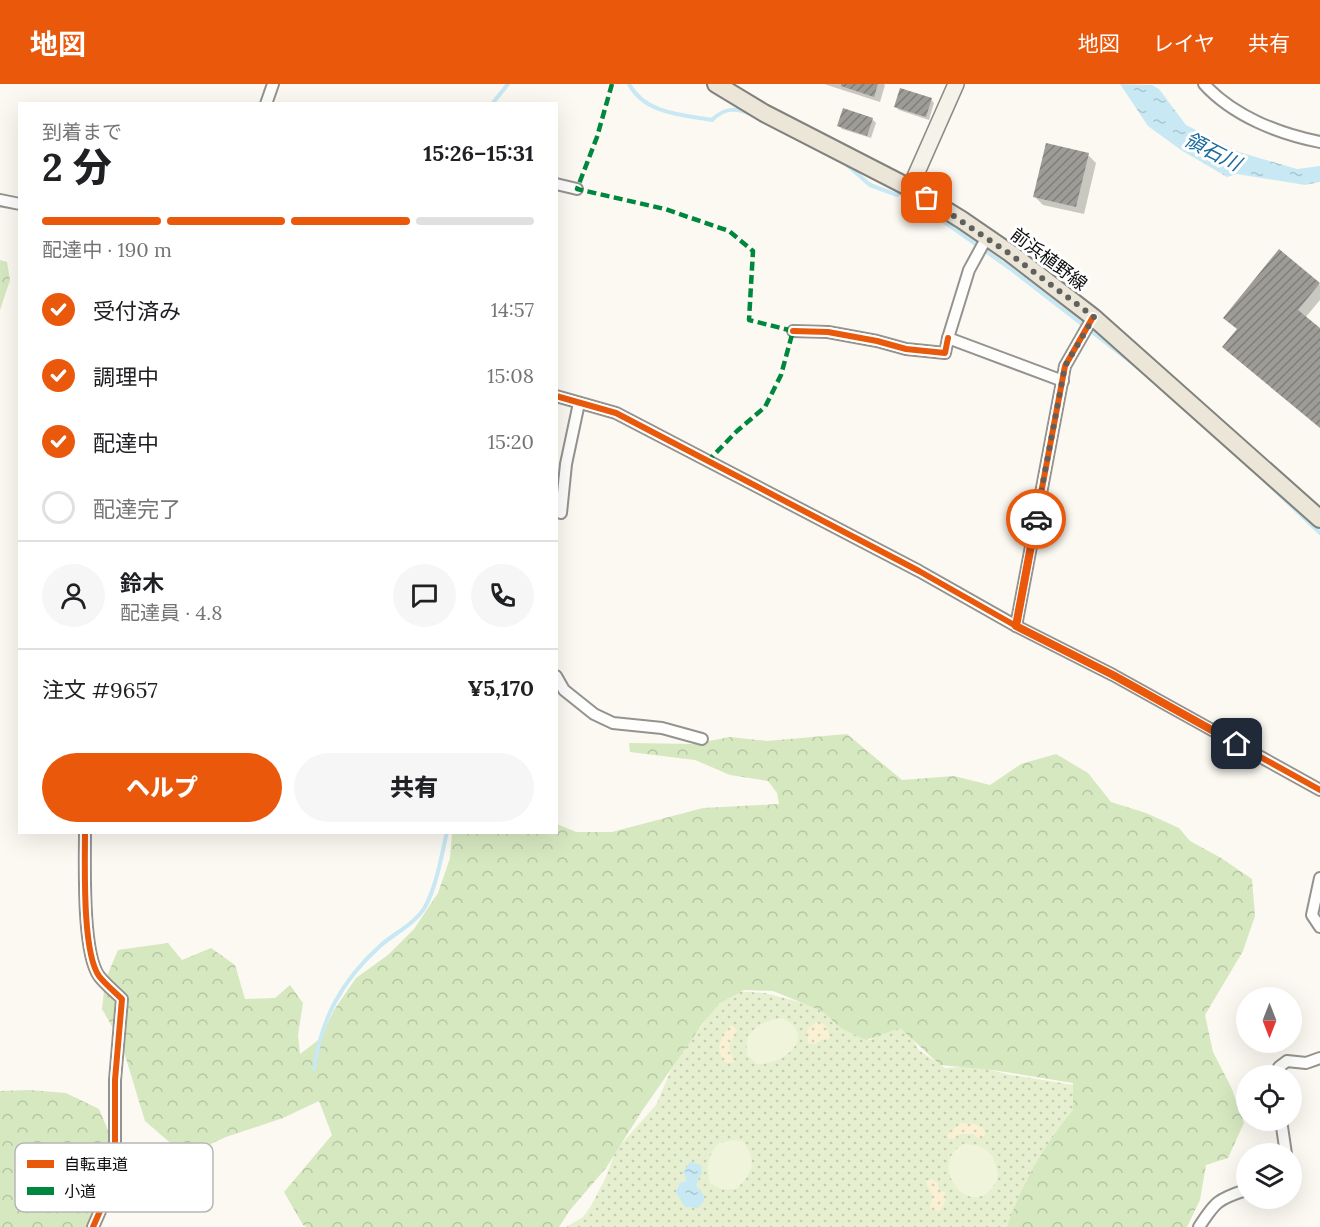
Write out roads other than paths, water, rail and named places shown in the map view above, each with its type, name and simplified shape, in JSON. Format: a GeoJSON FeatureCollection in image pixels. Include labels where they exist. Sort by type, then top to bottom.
{"type":"FeatureCollection","features":[{"type":"Feature","properties":{"kind":"main road","name":"前浜植野線"},"geometry":{"type":"LineString","coordinates":[[716,84],[764,113],[910,188],[987,237],[1094,317],[1320,519]]}},
{"type":"Feature","properties":{"kind":"street"},"geometry":{"type":"LineString","coordinates":[[267,102],[273,84]]}},
{"type":"Feature","properties":{"kind":"street"},"geometry":{"type":"LineString","coordinates":[[910,188],[956,84]]}},
{"type":"Feature","properties":{"kind":"street"},"geometry":{"type":"LineString","coordinates":[[1204,84],[1232,106],[1261,124],[1295,137],[1320,142]]}},
{"type":"Feature","properties":{"kind":"street"},"geometry":{"type":"LineString","coordinates":[[558,184],[577,189]]}},
{"type":"Feature","properties":{"kind":"street"},"geometry":{"type":"LineString","coordinates":[[0,200],[18,204]]}},
{"type":"Feature","properties":{"kind":"street"},"geometry":{"type":"LineString","coordinates":[[793,331],[828,332],[906,349],[945,353],[969,270],[987,237]]}},
{"type":"Feature","properties":{"kind":"street"},"geometry":{"type":"LineString","coordinates":[[1016,626],[1065,366],[1094,317]]}},
{"type":"Feature","properties":{"kind":"street"},"geometry":{"type":"LineString","coordinates":[[948,338],[1063,381]]}},
{"type":"Feature","properties":{"kind":"street"},"geometry":{"type":"LineString","coordinates":[[558,397],[616,413],[919,571],[1320,790]]}},
{"type":"Feature","properties":{"kind":"street"},"geometry":{"type":"LineString","coordinates":[[561,513],[566,464],[579,403]]}},
{"type":"Feature","properties":{"kind":"street"},"geometry":{"type":"LineString","coordinates":[[558,680],[564,690],[594,714],[613,723],[662,728],[702,739]]}},
{"type":"Feature","properties":{"kind":"street"},"geometry":{"type":"LineString","coordinates":[[85,834],[86,910],[91,957],[98,975],[122,999],[115,1080],[115,1143]]}},
{"type":"Feature","properties":{"kind":"street"},"geometry":{"type":"LineString","coordinates":[[1320,878],[1312,915],[1320,927]]}},
{"type":"Feature","properties":{"kind":"street"},"geometry":{"type":"LineString","coordinates":[[1282,1065],[1287,1061],[1306,1063],[1320,1058]]}},
{"type":"Feature","properties":{"kind":"street"},"geometry":{"type":"LineString","coordinates":[[1199,1227],[1214,1204],[1236,1194]]}},
{"type":"Feature","properties":{"kind":"street"},"geometry":{"type":"LineString","coordinates":[[93,1227],[100,1212]]}},
{"type":"Feature","properties":{"kind":"water","name":"領石川"},"geometry":{"type":"Polygon","coordinates":[[[1120,84],[1152,85],[1159,89],[1186,125],[1239,152],[1297,169],[1320,166],[1320,182],[1305,185],[1237,174],[1227,177],[1181,150],[1148,126],[1120,84]]]}},
{"type":"Feature","properties":{"kind":"water"},"geometry":{"type":"Polygon","coordinates":[[[690,1162],[701,1165],[702,1172],[696,1185],[704,1196],[704,1201],[698,1208],[685,1207],[676,1192],[680,1183],[686,1181],[683,1172],[690,1162]]]}},
{"type":"Feature","properties":{"kind":"waterway"},"geometry":{"type":"LineString","coordinates":[[494,102],[508,84]]}},
{"type":"Feature","properties":{"kind":"waterway"},"geometry":{"type":"LineString","coordinates":[[629,84],[645,102],[677,114],[712,120],[730,110],[740,110],[750,114]]}},
{"type":"Feature","properties":{"kind":"waterway"},"geometry":{"type":"LineString","coordinates":[[847,165],[870,185],[897,195],[902,192],[1011,269],[1140,369]]}},
{"type":"Feature","properties":{"kind":"waterway"},"geometry":{"type":"LineString","coordinates":[[1262,478],[1320,533]]}},
{"type":"Feature","properties":{"kind":"waterway"},"geometry":{"type":"LineString","coordinates":[[314,1069],[322,1033],[344,987],[367,959],[416,919],[425,907],[436,880],[447,834]]}}]}
